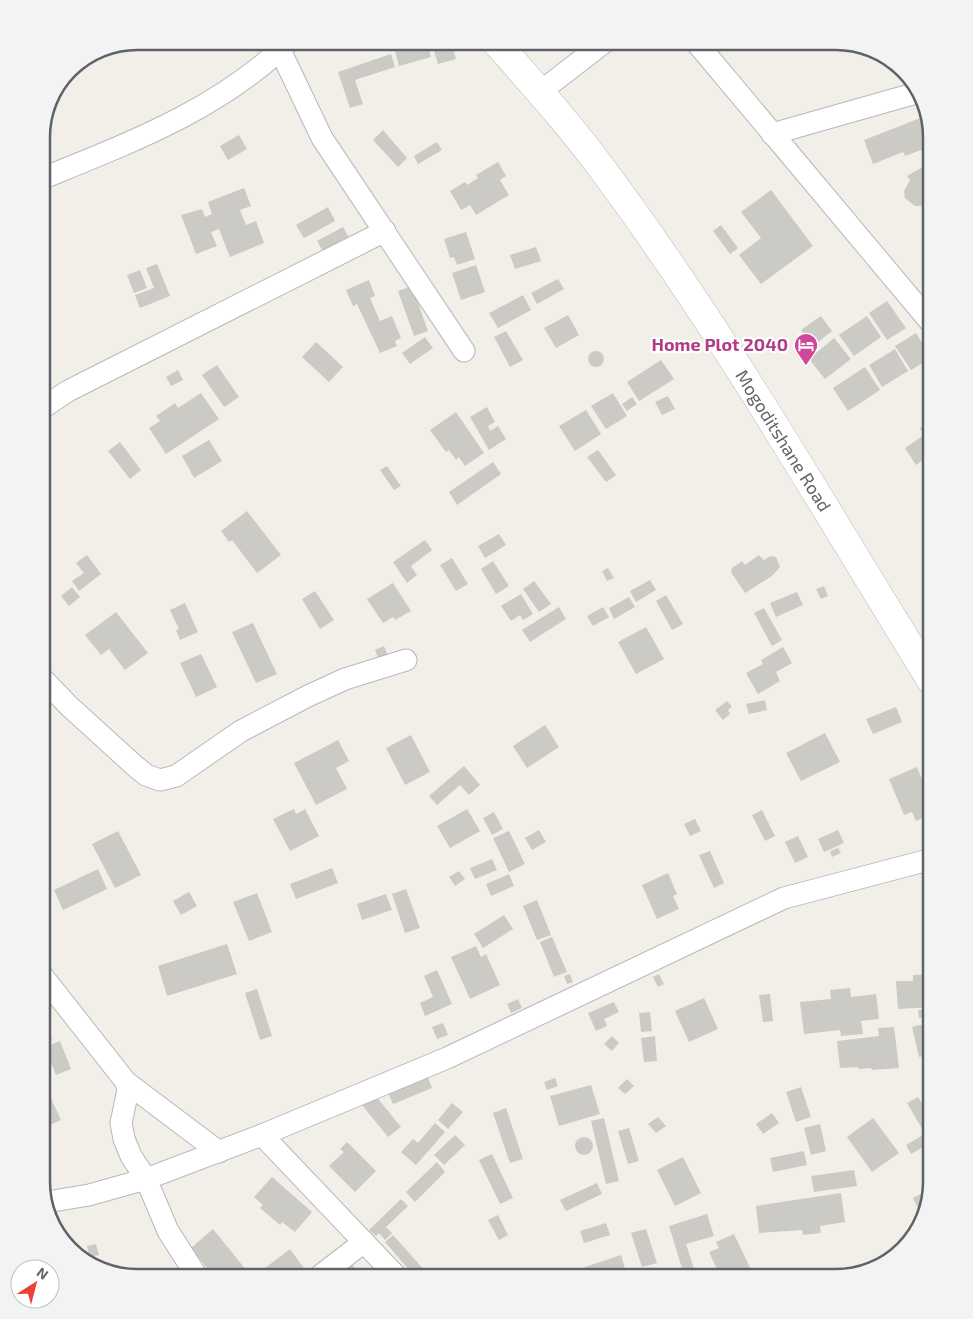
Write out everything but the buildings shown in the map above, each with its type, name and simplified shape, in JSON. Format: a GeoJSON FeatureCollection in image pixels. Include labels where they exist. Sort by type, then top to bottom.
{"type":"FeatureCollection","features":[{"type":"Feature","properties":{"kind":"main road","name":"Mogoditshane Road"},"geometry":{"type":"LineString","coordinates":[[503,50],[603,169],[704,313],[923,667]]}},
{"type":"Feature","properties":{"kind":"street"},"geometry":{"type":"LineString","coordinates":[[50,176],[156,131],[200,108],[236,84],[280,50]]}},
{"type":"Feature","properties":{"kind":"street"},"geometry":{"type":"LineString","coordinates":[[287,50],[322,138],[464,351]]}},
{"type":"Feature","properties":{"kind":"street"},"geometry":{"type":"LineString","coordinates":[[540,92],[594,50]]}},
{"type":"Feature","properties":{"kind":"street"},"geometry":{"type":"LineString","coordinates":[[702,50],[923,313]]}},
{"type":"Feature","properties":{"kind":"street"},"geometry":{"type":"LineString","coordinates":[[772,134],[911,94]]}},
{"type":"Feature","properties":{"kind":"street"},"geometry":{"type":"LineString","coordinates":[[50,403],[68,391],[385,231]]}},
{"type":"Feature","properties":{"kind":"street"},"geometry":{"type":"LineString","coordinates":[[50,686],[135,766],[146,775],[160,780],[176,776],[241,731],[308,696],[345,680],[406,660]]}},
{"type":"Feature","properties":{"kind":"street"},"geometry":{"type":"LineString","coordinates":[[52,1201],[89,1195],[146,1179],[262,1135],[447,1058],[784,898],[923,861]]}},
{"type":"Feature","properties":{"kind":"street"},"geometry":{"type":"LineString","coordinates":[[50,985],[126,1082],[219,1152]]}},
{"type":"Feature","properties":{"kind":"street"},"geometry":{"type":"LineString","coordinates":[[126,1082],[128,1090],[122,1123],[124,1139],[131,1156],[146,1179],[168,1231],[192,1269]]}},
{"type":"Feature","properties":{"kind":"street"},"geometry":{"type":"LineString","coordinates":[[262,1135],[390,1269]]}},
{"type":"Feature","properties":{"kind":"street"},"geometry":{"type":"LineString","coordinates":[[329,1269],[364,1242]]}},
{"type":"Feature","properties":{"kind":"place","name":"Home Plot 2040"},"geometry":{"type":"Point","coordinates":[806,366]}}]}
